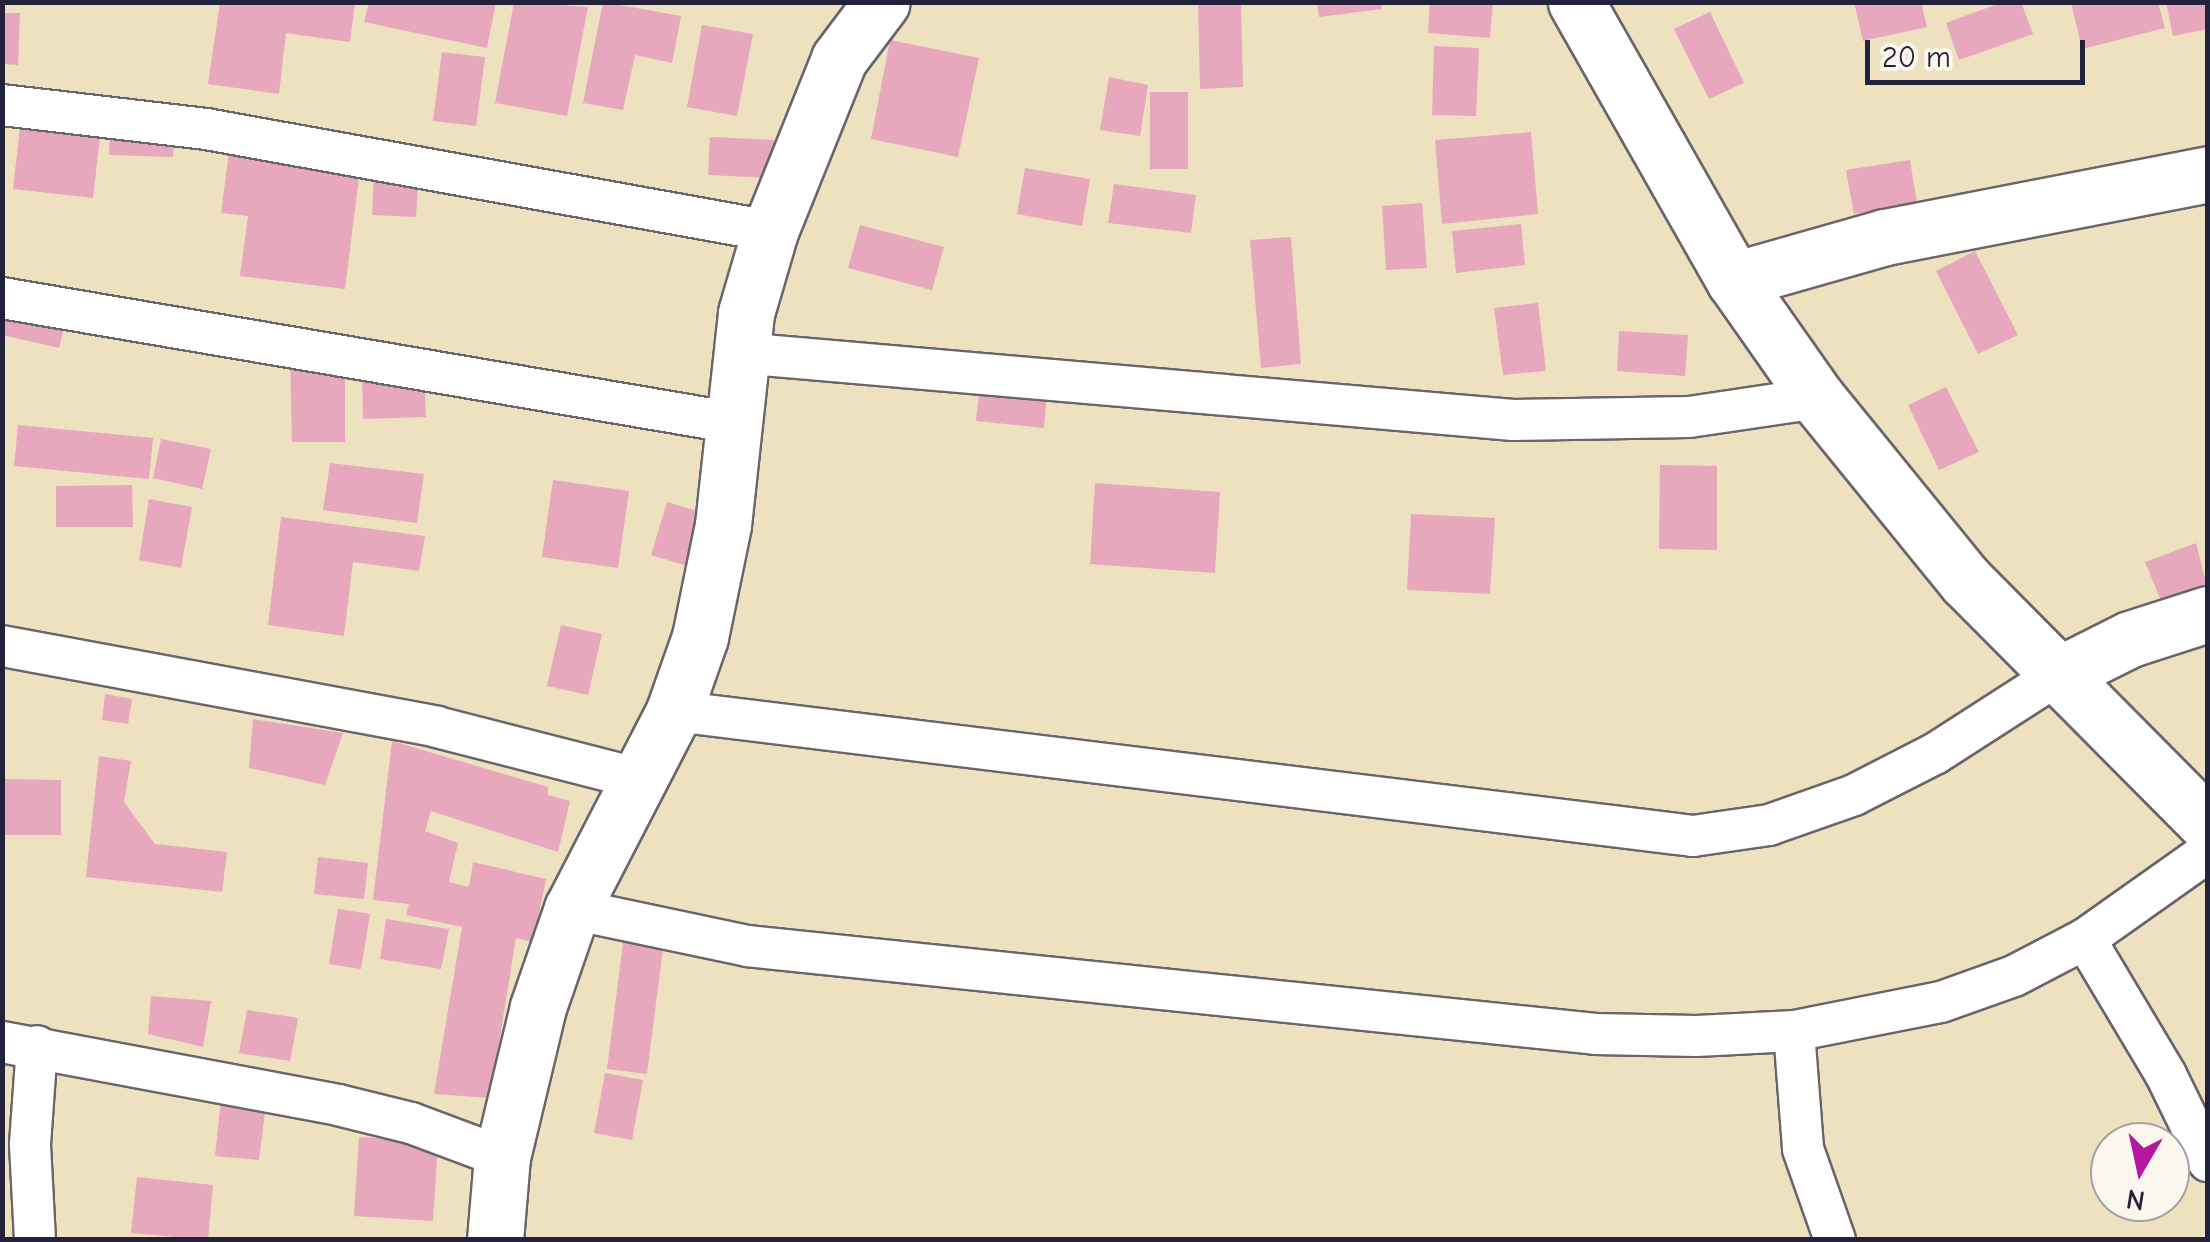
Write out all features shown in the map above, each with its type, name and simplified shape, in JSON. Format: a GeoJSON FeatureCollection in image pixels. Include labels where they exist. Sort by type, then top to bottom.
{"type":"FeatureCollection","features":[{"type":"Feature","properties":{"kind":"street"},"geometry":{"type":"LineString","coordinates":[[494,1240],[502,1157],[538,1007],[572,909],[674,712],[700,637],[722,526],[729,422],[740,353],[770,231],[839,59],[882,2]]}},
{"type":"Feature","properties":{"kind":"street"},"geometry":{"type":"LineString","coordinates":[[1576,2],[1734,280],[1817,398],[1966,580],[2056,676],[2208,825]]}},
{"type":"Feature","properties":{"kind":"street"},"geometry":{"type":"LineString","coordinates":[[1734,280],[1885,237],[2208,174]]}},
{"type":"Feature","properties":{"kind":"street"},"geometry":{"type":"LineString","coordinates":[[2056,676],[2130,638],[2208,614]]}},
{"type":"Feature","properties":{"kind":"lane"},"geometry":{"type":"LineString","coordinates":[[2,106],[86,110],[206,129],[770,231]]}},
{"type":"Feature","properties":{"kind":"lane"},"geometry":{"type":"LineString","coordinates":[[2,298],[729,422]]}},
{"type":"Feature","properties":{"kind":"lane"},"geometry":{"type":"LineString","coordinates":[[740,353],[1513,420],[1689,417],[1817,398]]}},
{"type":"Feature","properties":{"kind":"lane"},"geometry":{"type":"LineString","coordinates":[[2,646],[437,727],[639,779]]}},
{"type":"Feature","properties":{"kind":"lane"},"geometry":{"type":"LineString","coordinates":[[674,712],[1693,836],[1769,824],[1854,795],[1936,754],[2056,676]]}},
{"type":"Feature","properties":{"kind":"lane"},"geometry":{"type":"LineString","coordinates":[[572,909],[747,946],[1595,1034],[1794,1031],[1941,1002],[2014,976],[2085,939],[2208,852]]}},
{"type":"Feature","properties":{"kind":"lane"},"geometry":{"type":"LineString","coordinates":[[2085,939],[2166,1075],[2208,1161]]}},
{"type":"Feature","properties":{"kind":"lane"},"geometry":{"type":"LineString","coordinates":[[1794,1031],[1802,1149],[1834,1240]]}},
{"type":"Feature","properties":{"kind":"lane"},"geometry":{"type":"LineString","coordinates":[[35,1240],[20,1044],[356,1109],[502,1157]]}},
{"type":"Feature","properties":{"kind":"building"},"geometry":{"type":"Polygon","coordinates":[[[220,2],[355,3],[350,42],[286,33],[279,94],[208,84],[220,2]]]}},
{"type":"Feature","properties":{"kind":"building"},"geometry":{"type":"Polygon","coordinates":[[[369,2],[496,2],[487,48],[364,22],[369,2]]]}},
{"type":"Feature","properties":{"kind":"building"},"geometry":{"type":"Polygon","coordinates":[[[514,2],[588,7],[567,116],[495,103],[514,2]]]}},
{"type":"Feature","properties":{"kind":"building"},"geometry":{"type":"Polygon","coordinates":[[[603,2],[681,16],[672,63],[635,55],[623,110],[583,103],[603,2]]]}},
{"type":"Feature","properties":{"kind":"building"},"geometry":{"type":"Polygon","coordinates":[[[1317,2],[1381,2],[1382,9],[1319,17],[1317,2]]]}},
{"type":"Feature","properties":{"kind":"building"},"geometry":{"type":"Polygon","coordinates":[[[1430,2],[1493,2],[1490,38],[1428,33],[1430,2]]]}},
{"type":"Feature","properties":{"kind":"building"},"geometry":{"type":"Polygon","coordinates":[[[1854,2],[1921,2],[1927,27],[1863,41],[1854,2]]]}},
{"type":"Feature","properties":{"kind":"building"},"geometry":{"type":"Polygon","coordinates":[[[2003,2],[2021,2],[2033,34],[1959,60],[1946,23],[2003,2]]]}},
{"type":"Feature","properties":{"kind":"building"},"geometry":{"type":"Polygon","coordinates":[[[2071,2],[2158,2],[2165,28],[2082,49],[2071,2]]]}},
{"type":"Feature","properties":{"kind":"building"},"geometry":{"type":"Polygon","coordinates":[[[2166,2],[2208,2],[2208,29],[2173,36],[2166,2]]]}},
{"type":"Feature","properties":{"kind":"building"},"geometry":{"type":"Polygon","coordinates":[[[1241,3],[1243,87],[1200,89],[1198,5],[1241,3]]]}},
{"type":"Feature","properties":{"kind":"building"},"geometry":{"type":"Polygon","coordinates":[[[1710,12],[1744,83],[1709,99],[1674,29],[1710,12]]]}},
{"type":"Feature","properties":{"kind":"building"},"geometry":{"type":"Polygon","coordinates":[[[2,13],[20,13],[18,65],[2,64],[2,13]]]}},
{"type":"Feature","properties":{"kind":"building"},"geometry":{"type":"Polygon","coordinates":[[[702,25],[753,34],[737,116],[687,107],[702,25]]]}},
{"type":"Feature","properties":{"kind":"building"},"geometry":{"type":"Polygon","coordinates":[[[890,40],[979,58],[958,157],[871,139],[890,40]]]}},
{"type":"Feature","properties":{"kind":"building"},"geometry":{"type":"Polygon","coordinates":[[[1434,46],[1479,48],[1476,116],[1432,115],[1434,46]]]}},
{"type":"Feature","properties":{"kind":"building"},"geometry":{"type":"Polygon","coordinates":[[[442,52],[485,57],[476,126],[433,121],[442,52]]]}},
{"type":"Feature","properties":{"kind":"building"},"geometry":{"type":"Polygon","coordinates":[[[1109,77],[1148,85],[1140,136],[1100,130],[1109,77]]]}},
{"type":"Feature","properties":{"kind":"building"},"geometry":{"type":"Polygon","coordinates":[[[1150,92],[1188,92],[1188,169],[1150,169],[1150,92]]]}},
{"type":"Feature","properties":{"kind":"building"},"geometry":{"type":"Polygon","coordinates":[[[22,110],[102,119],[93,198],[13,189],[22,110]]]}},
{"type":"Feature","properties":{"kind":"building"},"geometry":{"type":"Polygon","coordinates":[[[111,114],[175,117],[173,157],[109,155],[111,114]]]}},
{"type":"Feature","properties":{"kind":"building"},"geometry":{"type":"Polygon","coordinates":[[[1531,132],[1538,214],[1442,224],[1435,140],[1531,132]]]}},
{"type":"Feature","properties":{"kind":"building"},"geometry":{"type":"Polygon","coordinates":[[[231,137],[362,153],[345,289],[240,276],[248,216],[221,213],[231,137]]]}},
{"type":"Feature","properties":{"kind":"building"},"geometry":{"type":"Polygon","coordinates":[[[710,137],[774,140],[772,178],[708,175],[710,137]]]}},
{"type":"Feature","properties":{"kind":"building"},"geometry":{"type":"Polygon","coordinates":[[[375,155],[420,157],[416,217],[372,215],[375,155]]]}},
{"type":"Feature","properties":{"kind":"building"},"geometry":{"type":"Polygon","coordinates":[[[1910,160],[1917,203],[1854,214],[1846,170],[1910,160]]]}},
{"type":"Feature","properties":{"kind":"building"},"geometry":{"type":"Polygon","coordinates":[[[1025,168],[1090,179],[1082,226],[1017,214],[1025,168]]]}},
{"type":"Feature","properties":{"kind":"building"},"geometry":{"type":"Polygon","coordinates":[[[1114,184],[1196,195],[1191,233],[1108,223],[1114,184]]]}},
{"type":"Feature","properties":{"kind":"building"},"geometry":{"type":"Polygon","coordinates":[[[1422,203],[1427,268],[1386,270],[1382,206],[1422,203]]]}},
{"type":"Feature","properties":{"kind":"building"},"geometry":{"type":"Polygon","coordinates":[[[1521,224],[1525,265],[1456,273],[1452,231],[1521,224]]]}},
{"type":"Feature","properties":{"kind":"building"},"geometry":{"type":"Polygon","coordinates":[[[860,225],[944,247],[932,290],[848,268],[860,225]]]}},
{"type":"Feature","properties":{"kind":"building"},"geometry":{"type":"Polygon","coordinates":[[[1291,237],[1301,364],[1261,368],[1250,240],[1291,237]]]}},
{"type":"Feature","properties":{"kind":"building"},"geometry":{"type":"Polygon","coordinates":[[[1975,251],[2018,335],[1978,354],[1936,271],[1975,251]]]}},
{"type":"Feature","properties":{"kind":"building"},"geometry":{"type":"Polygon","coordinates":[[[2,287],[70,303],[59,348],[2,335],[2,287]]]}},
{"type":"Feature","properties":{"kind":"building"},"geometry":{"type":"Polygon","coordinates":[[[1538,303],[1546,371],[1503,375],[1494,308],[1538,303]]]}},
{"type":"Feature","properties":{"kind":"building"},"geometry":{"type":"Polygon","coordinates":[[[1619,331],[1688,335],[1685,376],[1617,371],[1619,331]]]}},
{"type":"Feature","properties":{"kind":"building"},"geometry":{"type":"Polygon","coordinates":[[[290,355],[345,355],[345,442],[292,442],[290,355]]]}},
{"type":"Feature","properties":{"kind":"building"},"geometry":{"type":"Polygon","coordinates":[[[424,373],[426,417],[363,419],[362,376],[424,373]]]}},
{"type":"Feature","properties":{"kind":"building"},"geometry":{"type":"Polygon","coordinates":[[[980,383],[1047,391],[1044,428],[976,421],[980,383]]]}},
{"type":"Feature","properties":{"kind":"building"},"geometry":{"type":"Polygon","coordinates":[[[1946,387],[1979,452],[1939,470],[1908,405],[1946,387]]]}},
{"type":"Feature","properties":{"kind":"building"},"geometry":{"type":"Polygon","coordinates":[[[18,425],[153,438],[149,479],[14,466],[18,425]]]}},
{"type":"Feature","properties":{"kind":"building"},"geometry":{"type":"Polygon","coordinates":[[[161,439],[211,449],[202,489],[153,478],[161,439]]]}},
{"type":"Feature","properties":{"kind":"building"},"geometry":{"type":"Polygon","coordinates":[[[330,463],[424,474],[417,523],[323,510],[330,463]]]}},
{"type":"Feature","properties":{"kind":"building"},"geometry":{"type":"Polygon","coordinates":[[[1660,465],[1717,466],[1717,550],[1659,549],[1660,465]]]}},
{"type":"Feature","properties":{"kind":"building"},"geometry":{"type":"Polygon","coordinates":[[[553,480],[629,491],[618,568],[542,557],[553,480]]]}},
{"type":"Feature","properties":{"kind":"building"},"geometry":{"type":"Polygon","coordinates":[[[1095,483],[1220,492],[1215,573],[1090,564],[1095,483]]]}},
{"type":"Feature","properties":{"kind":"building"},"geometry":{"type":"Polygon","coordinates":[[[132,485],[133,527],[56,527],[56,486],[132,485]]]}},
{"type":"Feature","properties":{"kind":"building"},"geometry":{"type":"Polygon","coordinates":[[[149,499],[192,507],[181,568],[139,560],[149,499]]]}},
{"type":"Feature","properties":{"kind":"building"},"geometry":{"type":"Polygon","coordinates":[[[667,502],[720,518],[704,571],[651,555],[667,502]]]}},
{"type":"Feature","properties":{"kind":"building"},"geometry":{"type":"Polygon","coordinates":[[[1411,514],[1495,518],[1490,594],[1407,590],[1411,514]]]}},
{"type":"Feature","properties":{"kind":"building"},"geometry":{"type":"Polygon","coordinates":[[[281,517],[425,536],[419,571],[353,562],[344,636],[268,625],[281,517]]]}},
{"type":"Feature","properties":{"kind":"building"},"geometry":{"type":"Polygon","coordinates":[[[2196,543],[2208,591],[2164,608],[2145,562],[2196,543]]]}},
{"type":"Feature","properties":{"kind":"building"},"geometry":{"type":"Polygon","coordinates":[[[561,625],[602,634],[588,695],[547,686],[561,625]]]}},
{"type":"Feature","properties":{"kind":"building"},"geometry":{"type":"Polygon","coordinates":[[[105,694],[132,699],[128,724],[102,720],[105,694]]]}},
{"type":"Feature","properties":{"kind":"building"},"geometry":{"type":"Polygon","coordinates":[[[253,719],[343,733],[325,785],[249,768],[253,719]]]}},
{"type":"Feature","properties":{"kind":"building"},"geometry":{"type":"Polygon","coordinates":[[[392,741],[548,787],[548,795],[570,801],[558,852],[431,811],[425,831],[458,843],[449,882],[469,887],[473,862],[546,879],[533,942],[516,938],[490,1098],[434,1094],[462,927],[406,915],[409,904],[373,900],[392,741]]]}},
{"type":"Feature","properties":{"kind":"building"},"geometry":{"type":"Polygon","coordinates":[[[99,756],[131,761],[124,802],[155,844],[227,852],[222,892],[86,877],[99,756]]]}},
{"type":"Feature","properties":{"kind":"building"},"geometry":{"type":"Polygon","coordinates":[[[2,779],[61,780],[61,835],[2,835],[2,779]]]}},
{"type":"Feature","properties":{"kind":"building"},"geometry":{"type":"Polygon","coordinates":[[[318,857],[368,863],[364,899],[314,894],[318,857]]]}},
{"type":"Feature","properties":{"kind":"building"},"geometry":{"type":"Polygon","coordinates":[[[338,909],[370,914],[361,969],[329,964],[338,909]]]}},
{"type":"Feature","properties":{"kind":"building"},"geometry":{"type":"Polygon","coordinates":[[[386,919],[449,929],[441,969],[380,959],[386,919]]]}},
{"type":"Feature","properties":{"kind":"building"},"geometry":{"type":"Polygon","coordinates":[[[624,935],[664,941],[647,1074],[607,1069],[624,935]]]}},
{"type":"Feature","properties":{"kind":"building"},"geometry":{"type":"Polygon","coordinates":[[[151,996],[211,1001],[203,1047],[148,1034],[151,996]]]}},
{"type":"Feature","properties":{"kind":"building"},"geometry":{"type":"Polygon","coordinates":[[[247,1010],[298,1018],[290,1061],[239,1053],[247,1010]]]}},
{"type":"Feature","properties":{"kind":"building"},"geometry":{"type":"Polygon","coordinates":[[[605,1073],[643,1080],[632,1140],[594,1133],[605,1073]]]}},
{"type":"Feature","properties":{"kind":"building"},"geometry":{"type":"Polygon","coordinates":[[[222,1091],[267,1097],[259,1160],[215,1156],[222,1091]]]}},
{"type":"Feature","properties":{"kind":"building"},"geometry":{"type":"Polygon","coordinates":[[[359,1137],[438,1142],[433,1221],[354,1216],[359,1137]]]}},
{"type":"Feature","properties":{"kind":"building"},"geometry":{"type":"Polygon","coordinates":[[[137,1177],[213,1185],[208,1240],[131,1233],[137,1177]]]}}]}
